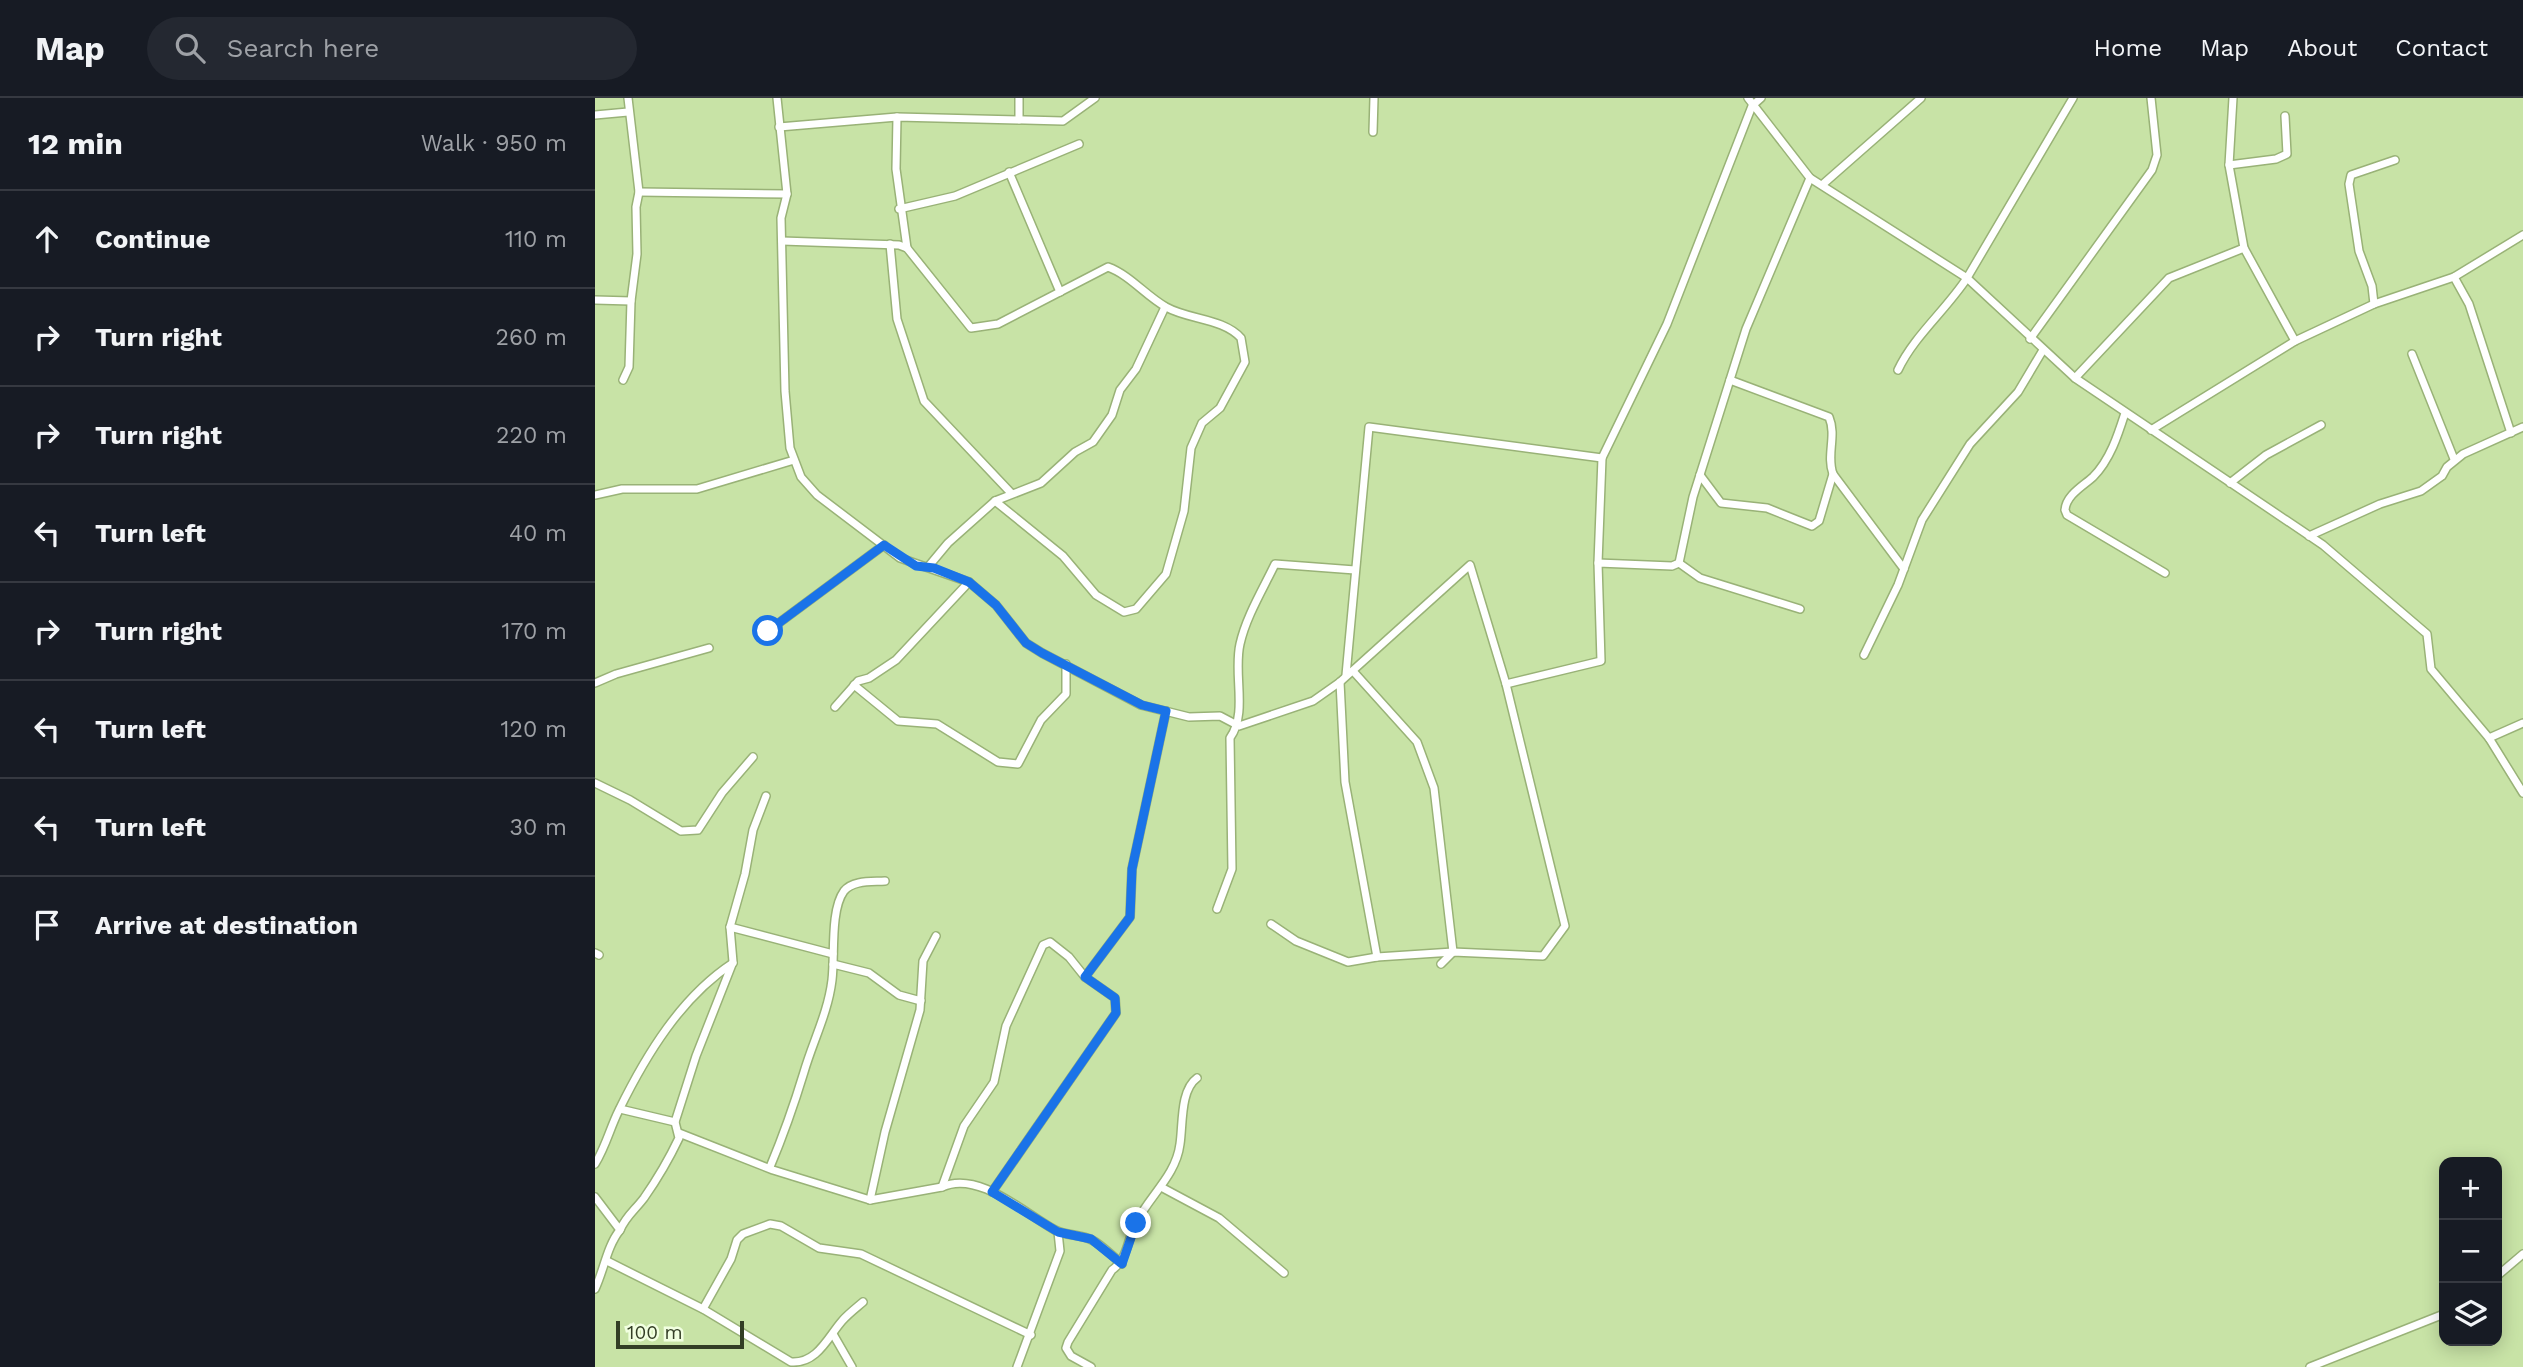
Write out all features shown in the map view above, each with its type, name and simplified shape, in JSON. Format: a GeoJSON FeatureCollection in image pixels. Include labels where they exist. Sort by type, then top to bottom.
{"type":"FeatureCollection","features":[{"type":"Feature","properties":{"kind":"street"},"geometry":{"type":"LineString","coordinates":[[623,380],[629,366],[639,192],[628,98]]}},
{"type":"Feature","properties":{"kind":"street"},"geometry":{"type":"LineString","coordinates":[[777,98],[787,194],[781,218],[785,391],[794,460],[801,477],[817,495],[900,558],[969,582],[996,605],[1026,643],[1142,705],[1189,717],[1220,716],[1239,726]]}},
{"type":"Feature","properties":{"kind":"street"},"geometry":{"type":"LineString","coordinates":[[1019,98],[1019,120]]}},
{"type":"Feature","properties":{"kind":"street"},"geometry":{"type":"LineString","coordinates":[[779,127],[897,117],[1063,121],[1095,98]]}},
{"type":"Feature","properties":{"kind":"street"},"geometry":{"type":"LineString","coordinates":[[1373,132],[1374,98]]}},
{"type":"Feature","properties":{"kind":"street"},"geometry":{"type":"LineString","coordinates":[[1506,684],[1601,661],[1598,563],[1602,458],[1667,324],[1750,102],[1761,98]]}},
{"type":"Feature","properties":{"kind":"street"},"geometry":{"type":"LineString","coordinates":[[1822,185],[1921,98]]}},
{"type":"Feature","properties":{"kind":"street"},"geometry":{"type":"LineString","coordinates":[[1898,370],[1905,356],[1951,302],[1967,278],[2073,98]]}},
{"type":"Feature","properties":{"kind":"street"},"geometry":{"type":"LineString","coordinates":[[2030,339],[2152,170],[2157,155],[2151,98]]}},
{"type":"Feature","properties":{"kind":"street"},"geometry":{"type":"LineString","coordinates":[[2233,98],[2229,164],[2244,248],[2295,341]]}},
{"type":"Feature","properties":{"kind":"street"},"geometry":{"type":"LineString","coordinates":[[1750,102],[1810,178],[1967,278],[2075,378],[2309,536],[2427,634],[2431,669],[2489,737],[2523,793]]}},
{"type":"Feature","properties":{"kind":"street"},"geometry":{"type":"LineString","coordinates":[[595,115],[628,112]]}},
{"type":"Feature","properties":{"kind":"street"},"geometry":{"type":"LineString","coordinates":[[2229,164],[2276,159],[2287,154],[2285,116]]}},
{"type":"Feature","properties":{"kind":"street"},"geometry":{"type":"LineString","coordinates":[[897,117],[896,169],[899,209],[907,248],[971,328],[998,324],[1108,267],[1119,272],[1165,307],[1235,332],[1244,346],[1245,362],[1220,408],[1202,423],[1191,448],[1184,511],[1166,575],[1136,609],[1125,612],[1119,610],[1095,595],[1063,556],[995,501]]}},
{"type":"Feature","properties":{"kind":"street"},"geometry":{"type":"LineString","coordinates":[[899,209],[955,196],[1079,144]]}},
{"type":"Feature","properties":{"kind":"street"},"geometry":{"type":"LineString","coordinates":[[2374,304],[2372,286],[2359,251],[2349,184],[2351,175],[2395,160]]}},
{"type":"Feature","properties":{"kind":"street"},"geometry":{"type":"LineString","coordinates":[[1009,172],[1059,292]]}},
{"type":"Feature","properties":{"kind":"street"},"geometry":{"type":"LineString","coordinates":[[1679,563],[1700,475],[1746,329],[1810,178]]}},
{"type":"Feature","properties":{"kind":"street"},"geometry":{"type":"LineString","coordinates":[[639,192],[787,194]]}},
{"type":"Feature","properties":{"kind":"street"},"geometry":{"type":"LineString","coordinates":[[2151,430],[2295,341],[2374,304],[2453,277],[2523,235]]}},
{"type":"Feature","properties":{"kind":"street"},"geometry":{"type":"LineString","coordinates":[[782,241],[890,244],[907,248]]}},
{"type":"Feature","properties":{"kind":"street"},"geometry":{"type":"LineString","coordinates":[[890,244],[897,319],[924,401],[1011,493]]}},
{"type":"Feature","properties":{"kind":"street"},"geometry":{"type":"LineString","coordinates":[[2075,378],[2169,278],[2244,248]]}},
{"type":"Feature","properties":{"kind":"street"},"geometry":{"type":"LineString","coordinates":[[2453,277],[2469,304],[2511,433]]}},
{"type":"Feature","properties":{"kind":"street"},"geometry":{"type":"LineString","coordinates":[[595,300],[631,301]]}},
{"type":"Feature","properties":{"kind":"street"},"geometry":{"type":"LineString","coordinates":[[928,567],[948,543],[995,501],[1041,483],[1101,433],[1165,307]]}},
{"type":"Feature","properties":{"kind":"street"},"geometry":{"type":"LineString","coordinates":[[1864,655],[1904,569],[1922,520],[1969,444],[2018,392],[2043,350]]}},
{"type":"Feature","properties":{"kind":"street"},"geometry":{"type":"LineString","coordinates":[[2412,354],[2454,459]]}},
{"type":"Feature","properties":{"kind":"street"},"geometry":{"type":"LineString","coordinates":[[1730,380],[1829,417],[1833,426],[1829,464],[1833,474],[1904,569]]}},
{"type":"Feature","properties":{"kind":"street"},"geometry":{"type":"LineString","coordinates":[[2125,413],[2107,458],[2094,476],[2069,498],[2065,510],[2067,515],[2165,573]]}},
{"type":"Feature","properties":{"kind":"street"},"geometry":{"type":"LineString","coordinates":[[2229,483],[2266,455],[2321,425]]}},
{"type":"Feature","properties":{"kind":"street"},"geometry":{"type":"LineString","coordinates":[[1453,952],[1434,788],[1417,742],[1350,673],[1355,570],[1369,427],[1602,458]]}},
{"type":"Feature","properties":{"kind":"street"},"geometry":{"type":"LineString","coordinates":[[2309,536],[2380,504],[2421,491],[2442,476],[2454,459],[2523,427]]}},
{"type":"Feature","properties":{"kind":"street"},"geometry":{"type":"LineString","coordinates":[[595,495],[622,489],[697,489],[794,460]]}},
{"type":"Feature","properties":{"kind":"street"},"geometry":{"type":"LineString","coordinates":[[1700,475],[1721,503],[1767,508],[1812,526],[1819,521],[1833,474]]}},
{"type":"Feature","properties":{"kind":"street"},"geometry":{"type":"LineString","coordinates":[[768,631],[884,545]]}},
{"type":"Feature","properties":{"kind":"street"},"geometry":{"type":"LineString","coordinates":[[1598,563],[1672,566],[1679,563]]}},
{"type":"Feature","properties":{"kind":"street"},"geometry":{"type":"LineString","coordinates":[[1679,563],[1700,578],[1800,609]]}},
{"type":"Feature","properties":{"kind":"street"},"geometry":{"type":"LineString","coordinates":[[1239,726],[1237,670],[1241,642],[1276,565],[1355,570]]}},
{"type":"Feature","properties":{"kind":"street"},"geometry":{"type":"LineString","coordinates":[[1217,909],[1232,869],[1230,738],[1239,726],[1313,701],[1340,682],[1470,565],[1506,684],[1565,926],[1543,956],[1453,952],[1377,957],[1348,962],[1297,941],[1271,923]]}},
{"type":"Feature","properties":{"kind":"street"},"geometry":{"type":"LineString","coordinates":[[835,707],[854,685],[896,660],[969,582]]}},
{"type":"Feature","properties":{"kind":"street"},"geometry":{"type":"LineString","coordinates":[[595,683],[616,674],[709,648]]}},
{"type":"Feature","properties":{"kind":"street"},"geometry":{"type":"LineString","coordinates":[[854,685],[898,721],[937,724],[998,762],[1013,765],[1018,764],[1024,756],[1041,720],[1066,694],[1066,664]]}},
{"type":"Feature","properties":{"kind":"street"},"geometry":{"type":"LineString","coordinates":[[1340,682],[1345,782],[1377,957]]}},
{"type":"Feature","properties":{"kind":"street"},"geometry":{"type":"LineString","coordinates":[[1085,977],[1130,917],[1132,869],[1166,711]]}},
{"type":"Feature","properties":{"kind":"street"},"geometry":{"type":"LineString","coordinates":[[2489,737],[2523,723]]}},
{"type":"Feature","properties":{"kind":"street"},"geometry":{"type":"LineString","coordinates":[[595,783],[631,800],[681,831],[690,832],[698,830],[709,817],[722,793],[753,757]]}},
{"type":"Feature","properties":{"kind":"street"},"geometry":{"type":"LineString","coordinates":[[596,1284],[607,1261],[611,1241],[627,1215],[641,1202],[665,1166],[679,1133],[675,1122],[696,1056],[733,962],[730,927],[753,830],[766,796]]}},
{"type":"Feature","properties":{"kind":"street"},"geometry":{"type":"LineString","coordinates":[[770,1167],[797,1101],[804,1072],[825,1014],[833,964],[837,908],[844,891],[852,885],[885,881]]}},
{"type":"Feature","properties":{"kind":"street"},"geometry":{"type":"LineString","coordinates":[[730,927],[834,954]]}},
{"type":"Feature","properties":{"kind":"street"},"geometry":{"type":"LineString","coordinates":[[870,1200],[921,1001],[923,961],[936,936]]}},
{"type":"Feature","properties":{"kind":"street"},"geometry":{"type":"LineString","coordinates":[[942,1187],[964,1126],[994,1082],[1006,1026],[1043,945],[1054,943],[1085,977],[1115,998],[1116,1013],[992,1192]]}},
{"type":"Feature","properties":{"kind":"street"},"geometry":{"type":"LineString","coordinates":[[1441,964],[1453,952]]}},
{"type":"Feature","properties":{"kind":"street"},"geometry":{"type":"LineString","coordinates":[[595,1164],[620,1109],[679,1012],[710,978],[733,962]]}},
{"type":"Feature","properties":{"kind":"street"},"geometry":{"type":"LineString","coordinates":[[833,964],[869,973],[899,995],[921,1001]]}},
{"type":"Feature","properties":{"kind":"street"},"geometry":{"type":"LineString","coordinates":[[1091,1367],[1071,1356],[1066,1348],[1068,1342],[1112,1270],[1122,1264],[1136,1223],[1161,1187],[1177,1157],[1187,1091],[1197,1078]]}},
{"type":"Feature","properties":{"kind":"street"},"geometry":{"type":"LineString","coordinates":[[620,1109],[675,1122]]}},
{"type":"Feature","properties":{"kind":"street"},"geometry":{"type":"LineString","coordinates":[[679,1133],[870,1200],[942,1187],[952,1182],[964,1183],[992,1192],[1058,1232],[1091,1239],[1122,1264]]}},
{"type":"Feature","properties":{"kind":"street"},"geometry":{"type":"LineString","coordinates":[[1161,1187],[1219,1218],[1284,1273]]}},
{"type":"Feature","properties":{"kind":"street"},"geometry":{"type":"LineString","coordinates":[[595,1197],[620,1230]]}},
{"type":"Feature","properties":{"kind":"street"},"geometry":{"type":"LineString","coordinates":[[703,1309],[728,1266],[737,1240],[743,1234],[770,1224],[781,1226],[819,1248],[861,1254],[1031,1335]]}},
{"type":"Feature","properties":{"kind":"street"},"geometry":{"type":"LineString","coordinates":[[1017,1367],[1060,1251],[1058,1232]]}},
{"type":"Feature","properties":{"kind":"street"},"geometry":{"type":"LineString","coordinates":[[2502,1272],[2523,1254]]}},
{"type":"Feature","properties":{"kind":"street"},"geometry":{"type":"LineString","coordinates":[[607,1261],[703,1309],[798,1363],[812,1356],[833,1334],[840,1322],[863,1302]]}},
{"type":"Feature","properties":{"kind":"street"},"geometry":{"type":"LineString","coordinates":[[2311,1367],[2439,1316]]}},
{"type":"Feature","properties":{"kind":"street"},"geometry":{"type":"LineString","coordinates":[[833,1334],[852,1367]]}},
{"type":"Feature","properties":{"kind":"route"},"geometry":{"type":"LineString","coordinates":[[768,631],[884,545],[916,566],[934,568],[969,582],[996,605],[1026,643],[1042,653],[1142,705],[1166,711],[1132,869],[1130,917],[1085,977],[1115,998],[1116,1013],[992,1192],[1058,1232],[1091,1239],[1122,1264],[1136,1223]]}}]}
